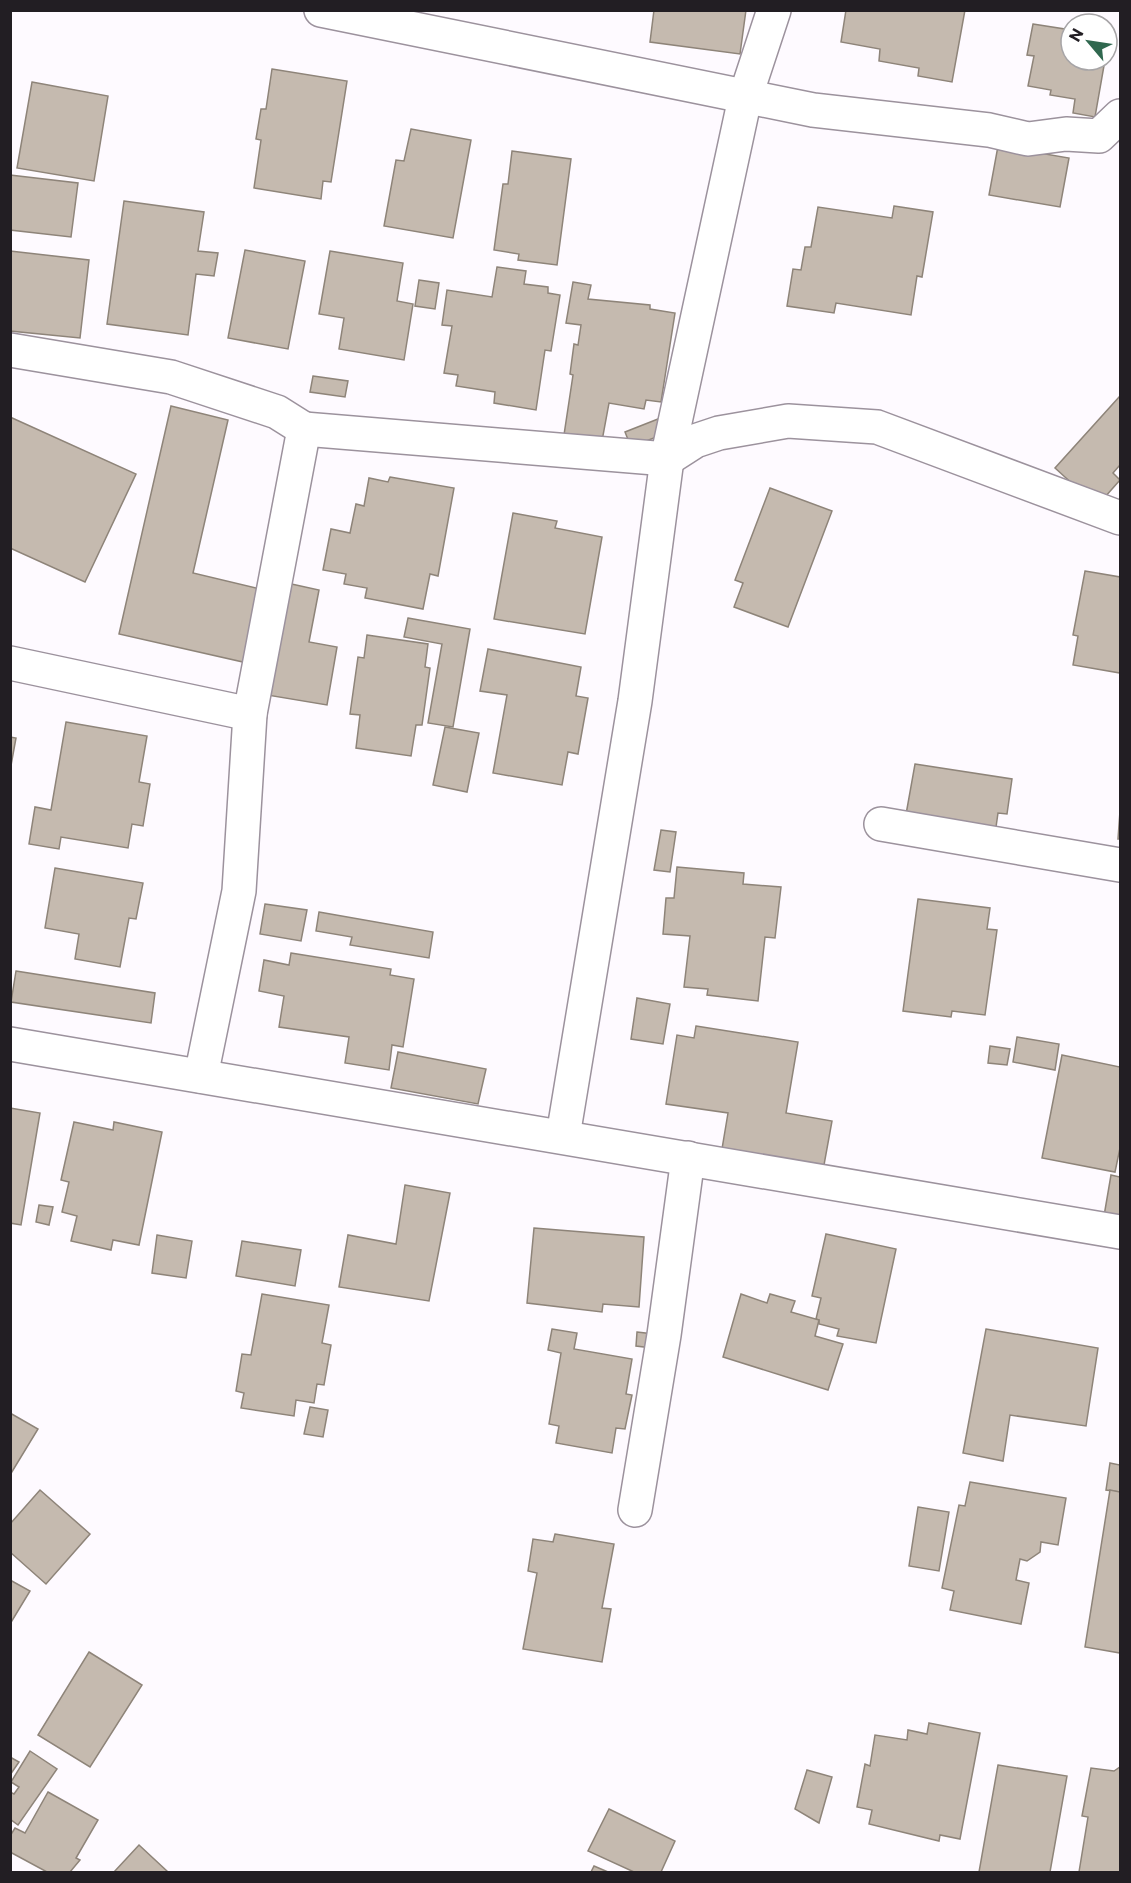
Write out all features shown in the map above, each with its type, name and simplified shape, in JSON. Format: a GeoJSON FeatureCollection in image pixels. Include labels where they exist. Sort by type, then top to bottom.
{"type":"FeatureCollection","features":[{"type":"Feature","properties":{"kind":"street"},"geometry":{"type":"LineString","coordinates":[[321,10],[745,98],[813,110],[989,130],[1028,139],[1066,134],[1099,136],[1120,117]]}},
{"type":"Feature","properties":{"kind":"street"},"geometry":{"type":"LineString","coordinates":[[563,1136],[635,701],[667,459],[745,98],[774,10]]}},
{"type":"Feature","properties":{"kind":"street"},"geometry":{"type":"LineString","coordinates":[[10,350],[171,377],[278,412],[304,429],[667,459],[695,441],[719,433],[788,421],[877,427],[1120,518]]}},
{"type":"Feature","properties":{"kind":"street"},"geometry":{"type":"LineString","coordinates":[[201,1076],[239,891],[250,714],[304,429]]}},
{"type":"Feature","properties":{"kind":"street"},"geometry":{"type":"LineString","coordinates":[[10,663],[250,714]]}},
{"type":"Feature","properties":{"kind":"street"},"geometry":{"type":"LineString","coordinates":[[881,824],[1120,865]]}},
{"type":"Feature","properties":{"kind":"street"},"geometry":{"type":"LineString","coordinates":[[10,1044],[1120,1232]]}},
{"type":"Feature","properties":{"kind":"street"},"geometry":{"type":"LineString","coordinates":[[634,1510],[664,1335],[688,1158]]}},
{"type":"Feature","properties":{"kind":"building"},"geometry":{"type":"Polygon","coordinates":[[[654,10],[746,10],[740,54],[650,42],[654,10]]]}},
{"type":"Feature","properties":{"kind":"building"},"geometry":{"type":"Polygon","coordinates":[[[846,10],[965,10],[952,82],[918,76],[919,68],[879,61],[880,49],[841,42],[846,10]]]}},
{"type":"Feature","properties":{"kind":"building"},"geometry":{"type":"Polygon","coordinates":[[[1033,24],[1059,28],[1059,72],[1103,72],[1095,117],[1073,113],[1075,99],[1050,95],[1051,90],[1028,86],[1034,56],[1027,55],[1033,24]]]}},
{"type":"Feature","properties":{"kind":"building"},"geometry":{"type":"Polygon","coordinates":[[[272,69],[347,81],[331,182],[323,181],[321,199],[254,188],[261,140],[256,139],[261,109],[266,109],[272,69]]]}},
{"type":"Feature","properties":{"kind":"building"},"geometry":{"type":"Polygon","coordinates":[[[32,82],[108,96],[94,181],[17,168],[32,82]]]}},
{"type":"Feature","properties":{"kind":"building"},"geometry":{"type":"Polygon","coordinates":[[[411,129],[471,140],[453,238],[384,226],[396,160],[404,161],[411,129]]]}},
{"type":"Feature","properties":{"kind":"building"},"geometry":{"type":"Polygon","coordinates":[[[998,146],[1069,158],[1060,207],[989,195],[998,146]]]}},
{"type":"Feature","properties":{"kind":"building"},"geometry":{"type":"Polygon","coordinates":[[[512,151],[571,159],[557,265],[518,260],[519,254],[494,250],[503,184],[508,184],[512,151]]]}},
{"type":"Feature","properties":{"kind":"building"},"geometry":{"type":"Polygon","coordinates":[[[10,175],[78,183],[71,237],[10,230],[10,175]]]}},
{"type":"Feature","properties":{"kind":"building"},"geometry":{"type":"Polygon","coordinates":[[[124,201],[204,212],[198,251],[218,253],[214,276],[196,274],[188,335],[107,324],[124,201]]]}},
{"type":"Feature","properties":{"kind":"building"},"geometry":{"type":"Polygon","coordinates":[[[894,206],[933,212],[922,277],[917,276],[911,315],[836,303],[834,313],[787,306],[793,269],[801,270],[805,247],[811,247],[818,207],[892,218],[894,206]]]}},
{"type":"Feature","properties":{"kind":"building"},"geometry":{"type":"Polygon","coordinates":[[[245,250],[305,261],[288,349],[228,338],[245,250]]]}},
{"type":"Feature","properties":{"kind":"building"},"geometry":{"type":"Polygon","coordinates":[[[10,251],[89,260],[80,338],[10,331],[10,251]]]}},
{"type":"Feature","properties":{"kind":"building"},"geometry":{"type":"Polygon","coordinates":[[[330,251],[403,263],[397,301],[413,304],[404,360],[339,349],[344,318],[319,314],[330,251]]]}},
{"type":"Feature","properties":{"kind":"building"},"geometry":{"type":"Polygon","coordinates":[[[497,267],[526,271],[524,284],[548,287],[548,293],[560,295],[551,351],[545,350],[536,410],[494,403],[495,392],[456,386],[458,375],[444,373],[452,326],[442,325],[447,290],[492,297],[497,267]]]}},
{"type":"Feature","properties":{"kind":"building"},"geometry":{"type":"Polygon","coordinates":[[[419,280],[439,283],[435,309],[415,306],[419,280]]]}},
{"type":"Feature","properties":{"kind":"building"},"geometry":{"type":"Polygon","coordinates":[[[573,282],[591,285],[588,299],[650,305],[650,309],[675,313],[661,402],[646,400],[644,409],[609,403],[602,441],[564,435],[573,375],[570,374],[574,344],[578,345],[581,325],[566,323],[573,282]]]}},
{"type":"Feature","properties":{"kind":"building"},"geometry":{"type":"Polygon","coordinates":[[[313,376],[348,381],[345,397],[310,392],[313,376]]]}},
{"type":"Feature","properties":{"kind":"building"},"geometry":{"type":"Polygon","coordinates":[[[1120,396],[1120,465],[1113,473],[1120,480],[1097,506],[1055,468],[1120,396]]]}},
{"type":"Feature","properties":{"kind":"building"},"geometry":{"type":"Polygon","coordinates":[[[171,406],[228,420],[193,573],[260,589],[243,662],[119,634],[171,406]]]}},
{"type":"Feature","properties":{"kind":"building"},"geometry":{"type":"Polygon","coordinates":[[[10,417],[136,474],[85,582],[10,548],[10,417]]]}},
{"type":"Feature","properties":{"kind":"building"},"geometry":{"type":"Polygon","coordinates":[[[663,417],[669,432],[631,447],[625,432],[663,417]]]}},
{"type":"Feature","properties":{"kind":"building"},"geometry":{"type":"Polygon","coordinates":[[[390,477],[454,488],[438,576],[430,574],[423,609],[365,598],[367,588],[344,584],[346,574],[323,570],[331,529],[350,533],[356,504],[364,506],[369,478],[388,482],[390,477]]]}},
{"type":"Feature","properties":{"kind":"building"},"geometry":{"type":"Polygon","coordinates":[[[770,488],[832,511],[788,627],[734,607],[743,583],[735,580],[770,488]]]}},
{"type":"Feature","properties":{"kind":"building"},"geometry":{"type":"Polygon","coordinates":[[[513,513],[557,521],[555,528],[602,537],[585,634],[494,619],[513,513]]]}},
{"type":"Feature","properties":{"kind":"building"},"geometry":{"type":"Polygon","coordinates":[[[1085,571],[1120,577],[1120,673],[1073,665],[1078,636],[1073,635],[1085,571]]]}},
{"type":"Feature","properties":{"kind":"building"},"geometry":{"type":"Polygon","coordinates":[[[287,583],[319,590],[309,642],[337,647],[327,705],[267,695],[287,583]]]}},
{"type":"Feature","properties":{"kind":"building"},"geometry":{"type":"Polygon","coordinates":[[[408,618],[470,629],[453,727],[428,723],[442,644],[404,637],[408,618]]]}},
{"type":"Feature","properties":{"kind":"building"},"geometry":{"type":"Polygon","coordinates":[[[367,635],[428,644],[425,667],[430,668],[422,725],[416,725],[411,756],[356,748],[360,715],[350,714],[358,657],[364,658],[367,635]]]}},
{"type":"Feature","properties":{"kind":"building"},"geometry":{"type":"Polygon","coordinates":[[[488,649],[581,667],[576,696],[588,698],[578,754],[568,752],[562,785],[493,773],[507,695],[480,691],[488,649]]]}},
{"type":"Feature","properties":{"kind":"building"},"geometry":{"type":"Polygon","coordinates":[[[66,722],[147,736],[139,782],[150,784],[143,826],[132,824],[128,848],[61,837],[59,849],[29,844],[35,807],[51,810],[66,722]]]}},
{"type":"Feature","properties":{"kind":"building"},"geometry":{"type":"Polygon","coordinates":[[[445,727],[479,733],[467,792],[433,785],[445,727]]]}},
{"type":"Feature","properties":{"kind":"building"},"geometry":{"type":"Polygon","coordinates":[[[10,737],[16,738],[10,771],[10,737]]]}},
{"type":"Feature","properties":{"kind":"building"},"geometry":{"type":"Polygon","coordinates":[[[915,764],[1012,779],[1007,814],[998,813],[995,834],[905,820],[915,764]]]}},
{"type":"Feature","properties":{"kind":"building"},"geometry":{"type":"Polygon","coordinates":[[[1120,811],[1120,839],[1118,839],[1120,811]]]}},
{"type":"Feature","properties":{"kind":"building"},"geometry":{"type":"Polygon","coordinates":[[[661,830],[676,832],[670,872],[654,870],[661,830]]]}},
{"type":"Feature","properties":{"kind":"building"},"geometry":{"type":"Polygon","coordinates":[[[677,867],[744,873],[743,884],[781,887],[775,938],[765,937],[758,1001],[707,995],[708,989],[684,987],[690,936],[663,934],[666,898],[674,898],[677,867]]]}},
{"type":"Feature","properties":{"kind":"building"},"geometry":{"type":"Polygon","coordinates":[[[55,868],[143,883],[136,919],[129,918],[120,967],[75,959],[79,934],[45,928],[55,868]]]}},
{"type":"Feature","properties":{"kind":"building"},"geometry":{"type":"Polygon","coordinates":[[[918,899],[990,908],[987,929],[997,930],[985,1015],[952,1011],[951,1017],[903,1011],[918,899]]]}},
{"type":"Feature","properties":{"kind":"building"},"geometry":{"type":"Polygon","coordinates":[[[265,904],[307,910],[301,941],[260,934],[265,904]]]}},
{"type":"Feature","properties":{"kind":"building"},"geometry":{"type":"Polygon","coordinates":[[[319,912],[433,932],[429,958],[350,945],[352,937],[316,931],[319,912]]]}},
{"type":"Feature","properties":{"kind":"building"},"geometry":{"type":"Polygon","coordinates":[[[291,953],[391,969],[390,975],[414,979],[403,1047],[392,1045],[389,1070],[345,1063],[349,1037],[279,1027],[284,996],[259,991],[264,960],[289,965],[291,953]]]}},
{"type":"Feature","properties":{"kind":"building"},"geometry":{"type":"Polygon","coordinates":[[[16,971],[155,993],[151,1023],[11,1002],[16,971]]]}},
{"type":"Feature","properties":{"kind":"building"},"geometry":{"type":"Polygon","coordinates":[[[637,998],[670,1004],[663,1044],[631,1039],[637,998]]]}},
{"type":"Feature","properties":{"kind":"building"},"geometry":{"type":"Polygon","coordinates":[[[696,1026],[798,1042],[786,1113],[832,1121],[824,1165],[722,1149],[728,1113],[666,1104],[677,1035],[694,1038],[696,1026]]]}},
{"type":"Feature","properties":{"kind":"building"},"geometry":{"type":"Polygon","coordinates":[[[1017,1037],[1059,1044],[1055,1070],[1013,1062],[1017,1037]]]}},
{"type":"Feature","properties":{"kind":"building"},"geometry":{"type":"Polygon","coordinates":[[[990,1046],[1010,1049],[1007,1065],[988,1063],[990,1046]]]}},
{"type":"Feature","properties":{"kind":"building"},"geometry":{"type":"Polygon","coordinates":[[[398,1052],[486,1069],[478,1104],[391,1088],[398,1052]]]}},
{"type":"Feature","properties":{"kind":"building"},"geometry":{"type":"Polygon","coordinates":[[[1062,1055],[1120,1067],[1120,1148],[1115,1172],[1042,1158],[1062,1055]]]}},
{"type":"Feature","properties":{"kind":"building"},"geometry":{"type":"Polygon","coordinates":[[[10,1108],[40,1113],[21,1225],[10,1223],[10,1108]]]}},
{"type":"Feature","properties":{"kind":"building"},"geometry":{"type":"Polygon","coordinates":[[[74,1122],[113,1130],[114,1122],[162,1132],[139,1245],[113,1240],[111,1250],[71,1241],[77,1216],[62,1212],[69,1182],[61,1180],[74,1122]]]}},
{"type":"Feature","properties":{"kind":"building"},"geometry":{"type":"Polygon","coordinates":[[[1111,1175],[1120,1177],[1120,1219],[1104,1216],[1111,1175]]]}},
{"type":"Feature","properties":{"kind":"building"},"geometry":{"type":"Polygon","coordinates":[[[405,1185],[450,1193],[429,1301],[339,1287],[348,1235],[396,1244],[405,1185]]]}},
{"type":"Feature","properties":{"kind":"building"},"geometry":{"type":"Polygon","coordinates":[[[39,1205],[53,1207],[49,1225],[36,1222],[39,1205]]]}},
{"type":"Feature","properties":{"kind":"building"},"geometry":{"type":"Polygon","coordinates":[[[534,1228],[644,1237],[639,1307],[603,1304],[602,1312],[527,1303],[534,1228]]]}},
{"type":"Feature","properties":{"kind":"building"},"geometry":{"type":"Polygon","coordinates":[[[826,1234],[896,1249],[876,1343],[837,1336],[839,1329],[819,1324],[819,1320],[816,1319],[821,1298],[812,1296],[826,1234]]]}},
{"type":"Feature","properties":{"kind":"building"},"geometry":{"type":"Polygon","coordinates":[[[157,1235],[192,1241],[186,1278],[152,1273],[157,1235]]]}},
{"type":"Feature","properties":{"kind":"building"},"geometry":{"type":"Polygon","coordinates":[[[242,1241],[301,1250],[295,1286],[236,1276],[242,1241]]]}},
{"type":"Feature","properties":{"kind":"building"},"geometry":{"type":"Polygon","coordinates":[[[262,1294],[329,1305],[322,1343],[331,1345],[324,1385],[317,1384],[314,1403],[296,1400],[294,1416],[241,1408],[244,1393],[236,1391],[242,1354],[251,1355],[262,1294]]]}},
{"type":"Feature","properties":{"kind":"building"},"geometry":{"type":"Polygon","coordinates":[[[741,1294],[767,1303],[770,1294],[795,1301],[791,1312],[819,1320],[815,1336],[843,1344],[828,1390],[723,1357],[741,1294]]]}},
{"type":"Feature","properties":{"kind":"building"},"geometry":{"type":"Polygon","coordinates":[[[552,1329],[577,1333],[574,1349],[632,1359],[626,1394],[632,1395],[625,1429],[616,1428],[612,1453],[556,1443],[559,1426],[549,1424],[561,1353],[548,1350],[552,1329]]]}},
{"type":"Feature","properties":{"kind":"building"},"geometry":{"type":"Polygon","coordinates":[[[986,1329],[1098,1348],[1086,1426],[1010,1415],[1003,1461],[963,1453],[986,1329]]]}},
{"type":"Feature","properties":{"kind":"building"},"geometry":{"type":"Polygon","coordinates":[[[637,1332],[662,1335],[660,1349],[636,1346],[637,1332]]]}},
{"type":"Feature","properties":{"kind":"building"},"geometry":{"type":"Polygon","coordinates":[[[310,1407],[328,1410],[323,1437],[304,1434],[310,1407]]]}},
{"type":"Feature","properties":{"kind":"building"},"geometry":{"type":"Polygon","coordinates":[[[10,1413],[38,1429],[10,1475],[10,1413]]]}},
{"type":"Feature","properties":{"kind":"building"},"geometry":{"type":"Polygon","coordinates":[[[1110,1463],[1120,1465],[1120,1492],[1106,1490],[1110,1463]]]}},
{"type":"Feature","properties":{"kind":"building"},"geometry":{"type":"Polygon","coordinates":[[[970,1482],[1066,1498],[1058,1545],[1041,1542],[1040,1552],[1027,1561],[1020,1559],[1016,1580],[1029,1583],[1021,1624],[950,1610],[954,1591],[942,1588],[959,1505],[965,1506],[970,1482]]]}},
{"type":"Feature","properties":{"kind":"building"},"geometry":{"type":"Polygon","coordinates":[[[40,1490],[90,1534],[46,1584],[10,1552],[10,1524],[40,1490]]]}},
{"type":"Feature","properties":{"kind":"building"},"geometry":{"type":"Polygon","coordinates":[[[1110,1490],[1120,1492],[1120,1653],[1085,1647],[1110,1490]]]}},
{"type":"Feature","properties":{"kind":"building"},"geometry":{"type":"Polygon","coordinates":[[[918,1507],[949,1512],[939,1571],[909,1566],[918,1507]]]}},
{"type":"Feature","properties":{"kind":"building"},"geometry":{"type":"Polygon","coordinates":[[[555,1534],[614,1544],[602,1608],[611,1609],[602,1662],[523,1649],[537,1573],[528,1571],[533,1539],[553,1542],[555,1534]]]}},
{"type":"Feature","properties":{"kind":"building"},"geometry":{"type":"Polygon","coordinates":[[[10,1580],[30,1591],[10,1624],[10,1580]]]}},
{"type":"Feature","properties":{"kind":"building"},"geometry":{"type":"Polygon","coordinates":[[[89,1652],[142,1685],[90,1767],[38,1735],[89,1652]]]}},
{"type":"Feature","properties":{"kind":"building"},"geometry":{"type":"Polygon","coordinates":[[[929,1723],[980,1733],[960,1839],[940,1835],[939,1841],[869,1824],[872,1810],[857,1807],[865,1764],[870,1766],[875,1735],[907,1740],[908,1730],[927,1734],[929,1723]]]}},
{"type":"Feature","properties":{"kind":"building"},"geometry":{"type":"Polygon","coordinates":[[[30,1751],[57,1769],[18,1825],[10,1819],[10,1792],[14,1794],[19,1787],[11,1782],[30,1751]]]}},
{"type":"Feature","properties":{"kind":"building"},"geometry":{"type":"Polygon","coordinates":[[[10,1757],[19,1762],[10,1775],[10,1757]]]}},
{"type":"Feature","properties":{"kind":"building"},"geometry":{"type":"Polygon","coordinates":[[[998,1765],[1067,1776],[1050,1872],[979,1872],[998,1765]]]}},
{"type":"Feature","properties":{"kind":"building"},"geometry":{"type":"Polygon","coordinates":[[[1120,1767],[1120,1872],[1079,1872],[1088,1817],[1082,1816],[1091,1768],[1114,1771],[1120,1767]]]}},
{"type":"Feature","properties":{"kind":"building"},"geometry":{"type":"Polygon","coordinates":[[[807,1770],[832,1777],[819,1823],[795,1809],[807,1770]]]}},
{"type":"Feature","properties":{"kind":"building"},"geometry":{"type":"Polygon","coordinates":[[[48,1792],[98,1820],[76,1858],[80,1860],[70,1872],[47,1872],[10,1852],[10,1836],[15,1828],[25,1833],[48,1792]]]}},
{"type":"Feature","properties":{"kind":"building"},"geometry":{"type":"Polygon","coordinates":[[[609,1809],[675,1841],[661,1872],[634,1872],[588,1851],[609,1809]]]}},
{"type":"Feature","properties":{"kind":"building"},"geometry":{"type":"Polygon","coordinates":[[[139,1845],[168,1872],[114,1872],[139,1845]]]}},
{"type":"Feature","properties":{"kind":"building"},"geometry":{"type":"Polygon","coordinates":[[[594,1866],[608,1872],[591,1872],[594,1866]]]}}]}
